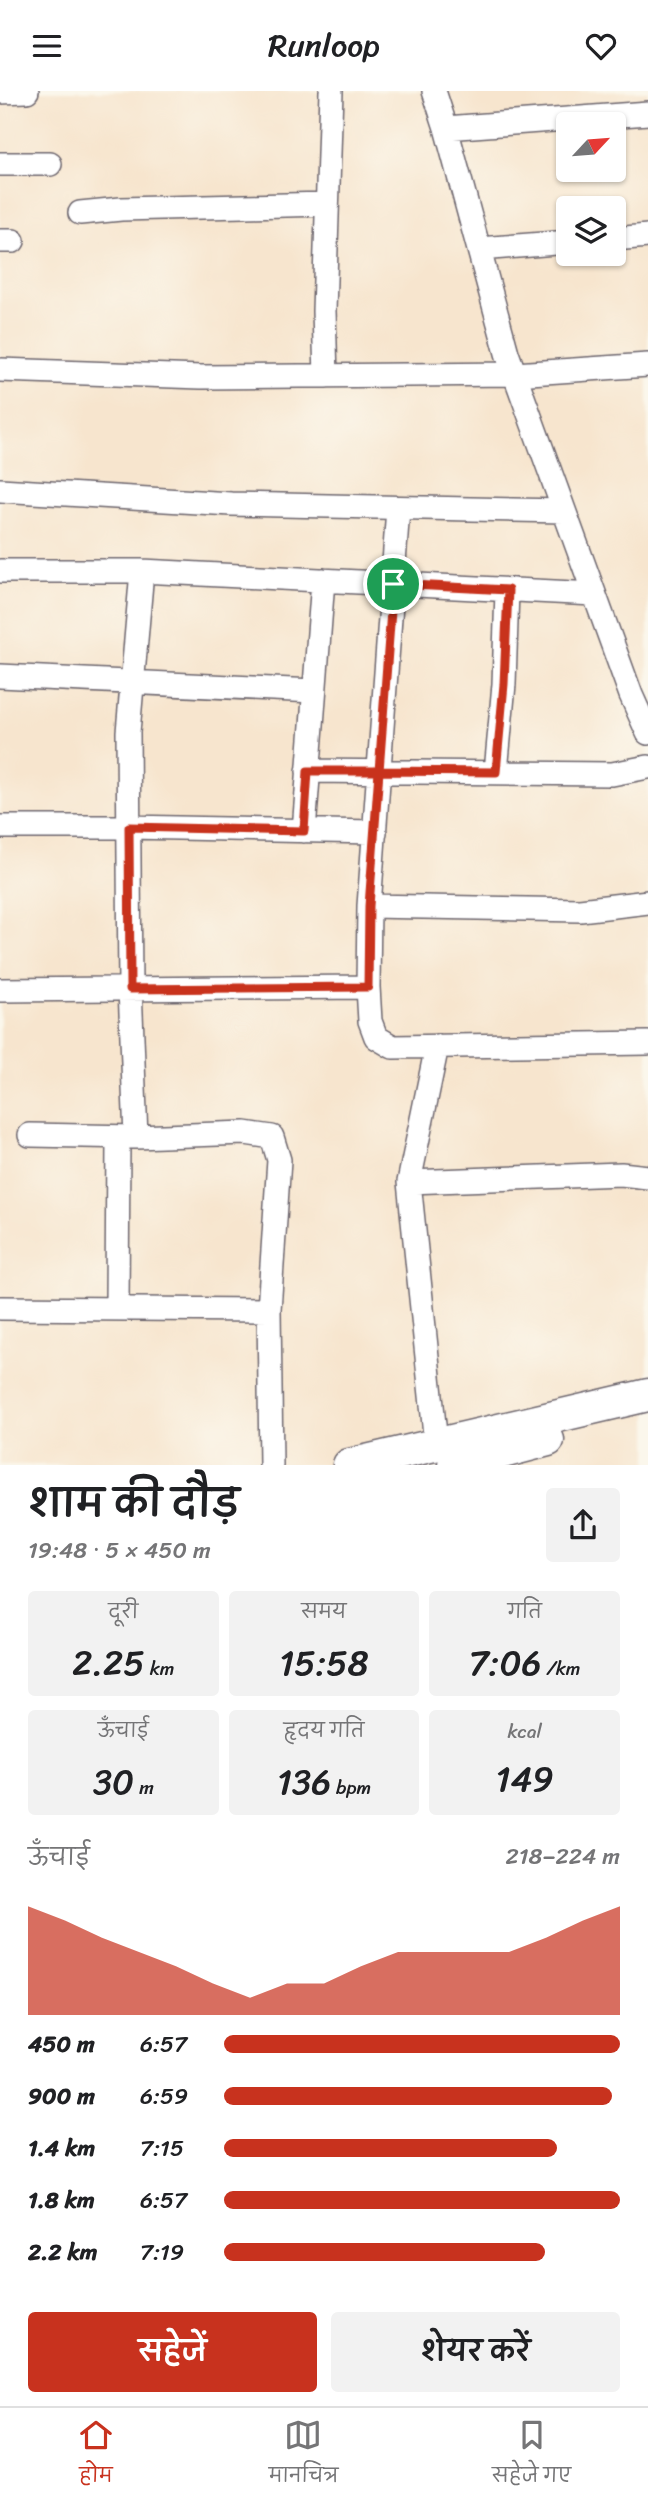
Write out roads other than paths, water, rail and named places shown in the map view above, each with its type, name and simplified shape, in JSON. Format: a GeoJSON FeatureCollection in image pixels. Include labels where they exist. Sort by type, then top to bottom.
{"type":"FeatureCollection","features":[{"type":"Feature","properties":{"kind":"street"},"geometry":{"type":"LineString","coordinates":[[0,92],[27,91]]}},
{"type":"Feature","properties":{"kind":"street"},"geometry":{"type":"LineString","coordinates":[[326,376],[324,311],[331,91]]}},
{"type":"Feature","properties":{"kind":"street"},"geometry":{"type":"LineString","coordinates":[[434,91],[515,374],[594,594],[648,733]]}},
{"type":"Feature","properties":{"kind":"street"},"geometry":{"type":"LineString","coordinates":[[446,128],[648,113]]}},
{"type":"Feature","properties":{"kind":"street"},"geometry":{"type":"LineString","coordinates":[[0,164],[50,164]]}},
{"type":"Feature","properties":{"kind":"street"},"geometry":{"type":"LineString","coordinates":[[80,213],[121,209],[327,204]]}},
{"type":"Feature","properties":{"kind":"street"},"geometry":{"type":"LineString","coordinates":[[626,238],[648,236]]}},
{"type":"Feature","properties":{"kind":"street"},"geometry":{"type":"LineString","coordinates":[[479,249],[556,243]]}},
{"type":"Feature","properties":{"kind":"street"},"geometry":{"type":"LineString","coordinates":[[0,370],[201,377],[515,374],[648,365]]}},
{"type":"Feature","properties":{"kind":"street"},"geometry":{"type":"LineString","coordinates":[[0,490],[230,504],[564,511]]}},
{"type":"Feature","properties":{"kind":"street"},"geometry":{"type":"LineString","coordinates":[[398,508],[369,906],[368,987],[370,1021],[376,1037],[393,1047],[648,1043]]}},
{"type":"Feature","properties":{"kind":"street"},"geometry":{"type":"LineString","coordinates":[[0,571],[142,572],[594,594]]}},
{"type":"Feature","properties":{"kind":"street"},"geometry":{"type":"LineString","coordinates":[[117,1309],[127,1137],[130,989],[128,732],[142,572]]}},
{"type":"Feature","properties":{"kind":"street"},"geometry":{"type":"LineString","coordinates":[[304,831],[323,580]]}},
{"type":"Feature","properties":{"kind":"street"},"geometry":{"type":"LineString","coordinates":[[496,772],[504,684],[508,590]]}},
{"type":"Feature","properties":{"kind":"street"},"geometry":{"type":"LineString","coordinates":[[0,676],[314,691]]}},
{"type":"Feature","properties":{"kind":"street"},"geometry":{"type":"LineString","coordinates":[[308,771],[612,774],[648,768]]}},
{"type":"Feature","properties":{"kind":"street"},"geometry":{"type":"LineString","coordinates":[[0,827],[375,832]]}},
{"type":"Feature","properties":{"kind":"street"},"geometry":{"type":"LineString","coordinates":[[369,906],[580,910],[648,902]]}},
{"type":"Feature","properties":{"kind":"street"},"geometry":{"type":"LineString","coordinates":[[0,991],[368,987]]}},
{"type":"Feature","properties":{"kind":"street"},"geometry":{"type":"LineString","coordinates":[[437,1046],[409,1182],[445,1454]]}},
{"type":"Feature","properties":{"kind":"street"},"geometry":{"type":"LineString","coordinates":[[30,1135],[127,1137],[245,1133],[272,1137],[279,1160],[269,1310],[271,1465]]}},
{"type":"Feature","properties":{"kind":"street"},"geometry":{"type":"LineString","coordinates":[[409,1182],[621,1174],[648,1177]]}},
{"type":"Feature","properties":{"kind":"street"},"geometry":{"type":"LineString","coordinates":[[0,1308],[269,1310]]}},
{"type":"Feature","properties":{"kind":"street"},"geometry":{"type":"LineString","coordinates":[[445,1454],[648,1395]]}},
{"type":"Feature","properties":{"kind":"street"},"geometry":{"type":"LineString","coordinates":[[349,1465],[445,1454],[648,1416]]}}]}
